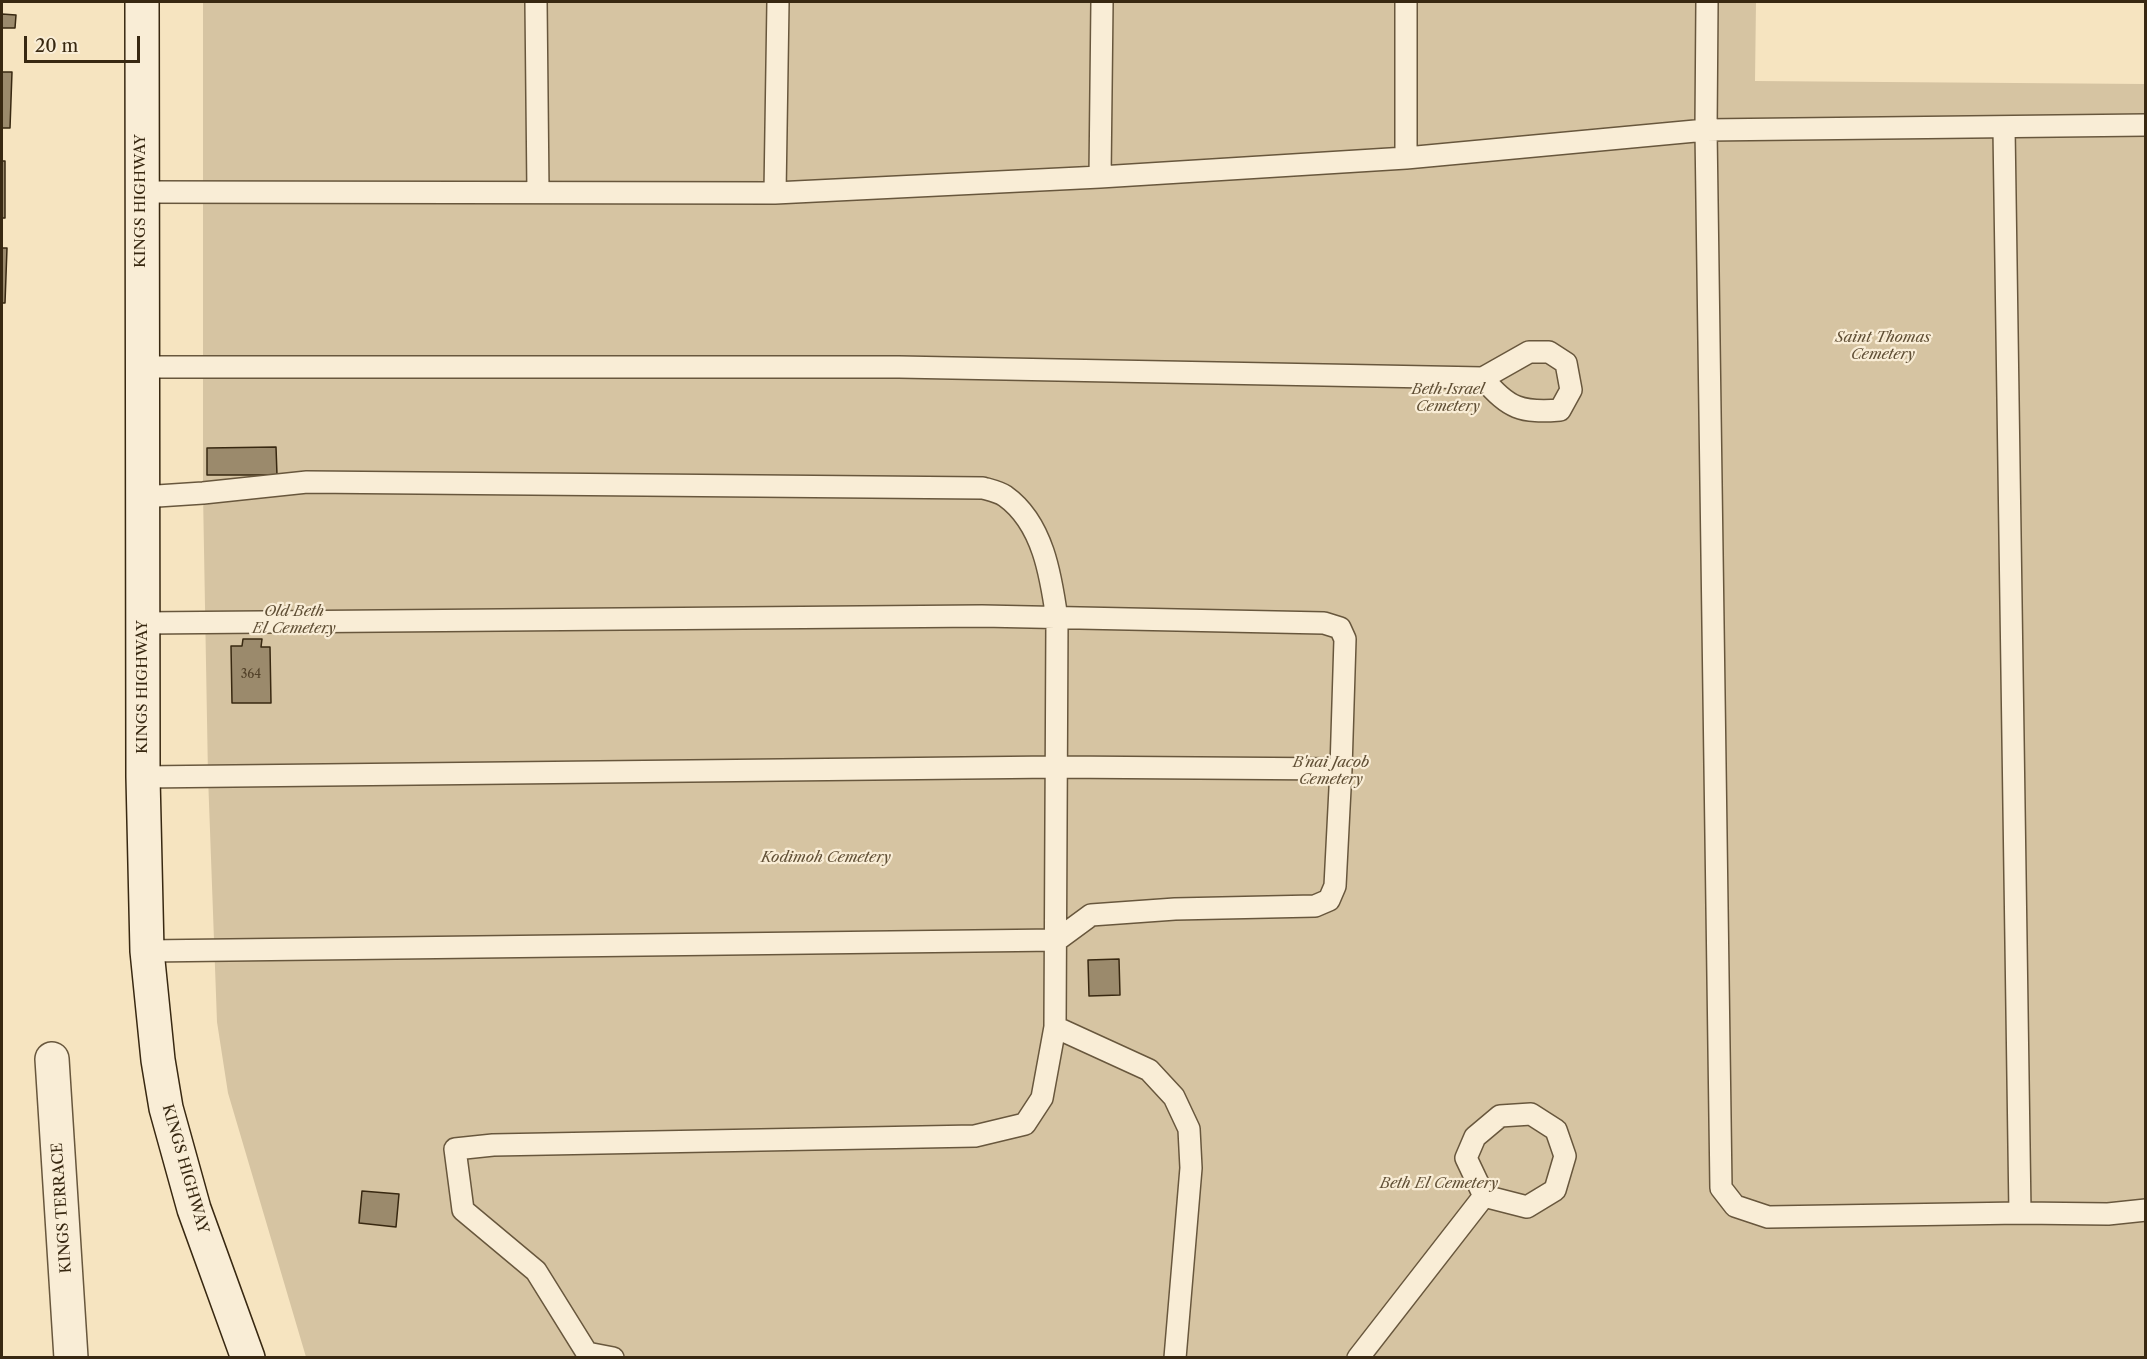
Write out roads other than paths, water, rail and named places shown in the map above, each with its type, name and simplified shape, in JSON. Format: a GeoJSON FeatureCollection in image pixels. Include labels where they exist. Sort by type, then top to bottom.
{"type":"FeatureCollection","features":[{"type":"Feature","properties":{"kind":"main road","name":"KINGS HIGHWAY"},"geometry":{"type":"LineString","coordinates":[[142,2],[142,777],[147,951],[158,1060],[166,1108],[194,1209],[248,1358]]}},
{"type":"Feature","properties":{"kind":"main road","name":"KINGS TERRACE"},"geometry":{"type":"LineString","coordinates":[[52,1059],[71,1358]]}},
{"type":"Feature","properties":{"kind":"lane"},"geometry":{"type":"LineString","coordinates":[[536,2],[538,192]]}},
{"type":"Feature","properties":{"kind":"lane"},"geometry":{"type":"LineString","coordinates":[[774,193],[778,2]]}},
{"type":"Feature","properties":{"kind":"lane"},"geometry":{"type":"LineString","coordinates":[[1100,177],[1102,2]]}},
{"type":"Feature","properties":{"kind":"lane"},"geometry":{"type":"LineString","coordinates":[[1406,2],[1406,158]]}},
{"type":"Feature","properties":{"kind":"lane"},"geometry":{"type":"LineString","coordinates":[[1707,2],[1706,130],[1721,1188],[1735,1206],[1768,1216],[2108,1214],[2145,1210]]}},
{"type":"Feature","properties":{"kind":"lane"},"geometry":{"type":"LineString","coordinates":[[141,192],[774,193],[1100,177],[1406,158],[1706,130],[2004,128],[2145,124]]}},
{"type":"Feature","properties":{"kind":"lane"},"geometry":{"type":"LineString","coordinates":[[2004,128],[2020,1213]]}},
{"type":"Feature","properties":{"kind":"lane"},"geometry":{"type":"LineString","coordinates":[[141,367],[899,367],[1483,378]]}},
{"type":"Feature","properties":{"kind":"lane"},"geometry":{"type":"LineString","coordinates":[[142,497],[308,482],[983,488],[1004,495],[1028,517],[1050,572],[1057,619],[1055,1028],[1042,1098],[1025,1124],[975,1136],[505,1145],[455,1149],[463,1210],[536,1271],[587,1353],[613,1358]]}},
{"type":"Feature","properties":{"kind":"lane"},"geometry":{"type":"LineString","coordinates":[[143,623],[970,616],[1324,623],[1340,628],[1345,639],[1335,886],[1329,900],[1315,906],[1175,909],[1091,915],[1056,940],[147,951]]}},
{"type":"Feature","properties":{"kind":"lane"},"geometry":{"type":"LineString","coordinates":[[142,777],[1055,768],[1341,769]]}},
{"type":"Feature","properties":{"kind":"lane"},"geometry":{"type":"LineString","coordinates":[[1055,1028],[1149,1070],[1174,1097],[1190,1129],[1191,1168],[1175,1358]]}},
{"type":"Feature","properties":{"kind":"lane"},"geometry":{"type":"LineString","coordinates":[[1531,1114],[1556,1130],[1565,1156],[1555,1190],[1527,1207],[1484,1196],[1466,1158],[1475,1137],[1500,1116],[1531,1114]]}},
{"type":"Feature","properties":{"kind":"lane"},"geometry":{"type":"LineString","coordinates":[[1358,1358],[1484,1196]]}},
{"type":"Feature","properties":{"kind":"park label","name":"Saint Thomas Cemetery"},"geometry":{"type":"Point","coordinates":[1883,346]}},
{"type":"Feature","properties":{"kind":"park label","name":"Beth Israel Cemetery"},"geometry":{"type":"Point","coordinates":[1448,398]}},
{"type":"Feature","properties":{"kind":"park label","name":"Old Beth El Cemetery"},"geometry":{"type":"Point","coordinates":[294,620]}},
{"type":"Feature","properties":{"kind":"park label","name":"B'nai Jacob Cemetery"},"geometry":{"type":"Point","coordinates":[1331,772]}},
{"type":"Feature","properties":{"kind":"park label","name":"Kodimoh Cemetery"},"geometry":{"type":"Point","coordinates":[826,858]}},
{"type":"Feature","properties":{"kind":"park label","name":"Beth El Cemetery"},"geometry":{"type":"Point","coordinates":[1439,1184]}}]}
